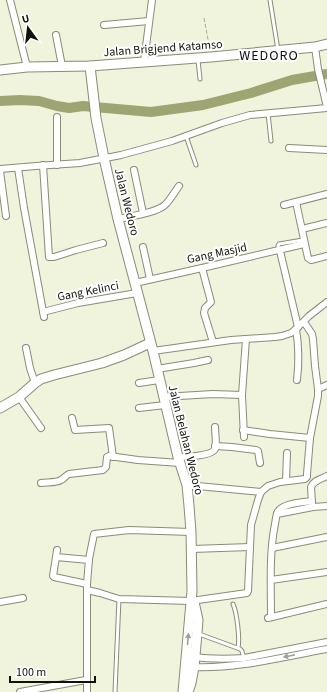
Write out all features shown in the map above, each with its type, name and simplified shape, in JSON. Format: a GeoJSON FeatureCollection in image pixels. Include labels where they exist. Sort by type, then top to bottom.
{"type":"FeatureCollection","features":[{"type":"Feature","properties":{"kind":"street"},"geometry":{"type":"LineString","coordinates":[[10,0],[27,67]]}},
{"type":"Feature","properties":{"kind":"street"},"geometry":{"type":"LineString","coordinates":[[144,62],[152,0]]}},
{"type":"Feature","properties":{"kind":"street"},"geometry":{"type":"LineString","coordinates":[[104,25],[149,21]]}},
{"type":"Feature","properties":{"kind":"street"},"geometry":{"type":"LineString","coordinates":[[56,35],[62,66]]}},
{"type":"Feature","properties":{"kind":"street","name":"Jalan Brigjend Katamso"},"geometry":{"type":"LineString","coordinates":[[0,70],[27,67],[90,66],[211,57],[315,47],[327,44]]}},
{"type":"Feature","properties":{"kind":"street"},"geometry":{"type":"LineString","coordinates":[[6,216],[0,170],[42,165],[80,163],[121,155],[172,141],[222,123],[250,115],[327,108],[318,69],[315,47]]}},
{"type":"Feature","properties":{"kind":"street","name":"Jalan Wedoro"},"geometry":{"type":"LineString","coordinates":[[90,66],[96,118],[104,158],[151,347]]}},
{"type":"Feature","properties":{"kind":"street"},"geometry":{"type":"LineString","coordinates":[[56,165],[57,117]]}},
{"type":"Feature","properties":{"kind":"street"},"geometry":{"type":"LineString","coordinates":[[289,148],[327,150]]}},
{"type":"Feature","properties":{"kind":"street"},"geometry":{"type":"LineString","coordinates":[[42,165],[49,257],[54,257],[103,243]]}},
{"type":"Feature","properties":{"kind":"street","name":"Gang Kelinci"},"geometry":{"type":"LineString","coordinates":[[18,168],[43,314],[78,303],[137,293]]}},
{"type":"Feature","properties":{"kind":"street"},"geometry":{"type":"LineString","coordinates":[[134,170],[143,213]]}},
{"type":"Feature","properties":{"kind":"street"},"geometry":{"type":"LineString","coordinates":[[118,219],[159,208],[164,205],[179,186]]}},
{"type":"Feature","properties":{"kind":"street"},"geometry":{"type":"LineString","coordinates":[[284,205],[327,194]]}},
{"type":"Feature","properties":{"kind":"street"},"geometry":{"type":"LineString","coordinates":[[296,202],[308,258],[316,259],[327,256]]}},
{"type":"Feature","properties":{"kind":"street"},"geometry":{"type":"LineString","coordinates":[[302,230],[327,223]]}},
{"type":"Feature","properties":{"kind":"street","name":"Gang Masjid"},"geometry":{"type":"LineString","coordinates":[[135,283],[279,251],[304,242]]}},
{"type":"Feature","properties":{"kind":"street"},"geometry":{"type":"LineString","coordinates":[[143,247],[150,279]]}},
{"type":"Feature","properties":{"kind":"street"},"geometry":{"type":"LineString","coordinates":[[279,251],[297,328],[299,357],[297,380]]}},
{"type":"Feature","properties":{"kind":"street"},"geometry":{"type":"LineString","coordinates":[[202,268],[211,302],[205,308],[204,313],[213,342]]}},
{"type":"Feature","properties":{"kind":"street"},"geometry":{"type":"LineString","coordinates":[[0,408],[19,397],[35,383],[41,380],[54,375],[102,363],[151,347],[282,336],[291,333],[327,302]]}},
{"type":"Feature","properties":{"kind":"street"},"geometry":{"type":"LineString","coordinates":[[57,550],[54,577],[119,599],[192,597],[247,593],[251,525],[258,500],[262,492],[265,488],[273,484],[286,481],[303,480],[307,478],[310,438],[318,389],[313,336],[304,322]]}},
{"type":"Feature","properties":{"kind":"street"},"geometry":{"type":"LineString","coordinates":[[246,339],[242,395],[243,433],[310,438]]}},
{"type":"Feature","properties":{"kind":"street","name":"Jalan Belahan Wedoro"},"geometry":{"type":"LineString","coordinates":[[151,347],[179,460],[187,485],[192,549],[193,611],[190,666],[191,683],[188,692]]}},
{"type":"Feature","properties":{"kind":"street"},"geometry":{"type":"LineString","coordinates":[[26,348],[35,383]]}},
{"type":"Feature","properties":{"kind":"street"},"geometry":{"type":"LineString","coordinates":[[157,369],[208,360]]}},
{"type":"Feature","properties":{"kind":"street"},"geometry":{"type":"LineString","coordinates":[[139,383],[159,380]]}},
{"type":"Feature","properties":{"kind":"street"},"geometry":{"type":"LineString","coordinates":[[318,389],[327,385]]}},
{"type":"Feature","properties":{"kind":"street"},"geometry":{"type":"LineString","coordinates":[[140,408],[164,401],[213,394],[242,395]]}},
{"type":"Feature","properties":{"kind":"street"},"geometry":{"type":"LineString","coordinates":[[19,397],[40,428]]}},
{"type":"Feature","properties":{"kind":"street"},"geometry":{"type":"LineString","coordinates":[[72,418],[75,430],[109,428],[113,457]]}},
{"type":"Feature","properties":{"kind":"street"},"geometry":{"type":"LineString","coordinates":[[41,483],[59,481],[69,474],[103,470],[106,467],[107,457],[109,456],[138,460],[179,460],[211,453],[215,446],[215,427]]}},
{"type":"Feature","properties":{"kind":"street"},"geometry":{"type":"LineString","coordinates":[[215,446],[256,450],[258,451],[260,463]]}},
{"type":"Feature","properties":{"kind":"street"},"geometry":{"type":"LineString","coordinates":[[286,481],[287,453]]}},
{"type":"Feature","properties":{"kind":"street"},"geometry":{"type":"LineString","coordinates":[[312,504],[312,485],[318,480],[327,476]]}},
{"type":"Feature","properties":{"kind":"street"},"geometry":{"type":"LineString","coordinates":[[187,485],[262,492]]}},
{"type":"Feature","properties":{"kind":"street"},"geometry":{"type":"LineString","coordinates":[[327,506],[312,504],[277,514],[272,548],[269,617],[327,604]]}},
{"type":"Feature","properties":{"kind":"street"},"geometry":{"type":"LineString","coordinates":[[87,692],[87,587],[89,560],[94,534],[129,530],[191,532]]}},
{"type":"Feature","properties":{"kind":"street"},"geometry":{"type":"LineString","coordinates":[[272,548],[327,537]]}},
{"type":"Feature","properties":{"kind":"street"},"geometry":{"type":"LineString","coordinates":[[192,549],[250,547]]}},
{"type":"Feature","properties":{"kind":"street"},"geometry":{"type":"LineString","coordinates":[[56,557],[89,560]]}},
{"type":"Feature","properties":{"kind":"street"},"geometry":{"type":"LineString","coordinates":[[271,580],[327,572]]}},
{"type":"Feature","properties":{"kind":"street"},"geometry":{"type":"LineString","coordinates":[[0,602],[23,598]]}},
{"type":"Feature","properties":{"kind":"street","name":"Jalan Belahan Wedoro"},"geometry":{"type":"LineString","coordinates":[[191,657],[197,633],[198,620],[193,611]]}},
{"type":"Feature","properties":{"kind":"street"},"geometry":{"type":"LineString","coordinates":[[191,657],[230,659],[244,658],[327,642]]}},
{"type":"Feature","properties":{"kind":"street"},"geometry":{"type":"LineString","coordinates":[[190,666],[232,666],[327,649]]}},
{"type":"Feature","properties":{"kind":"street","name":"Jalan Belahan Wedoro"},"geometry":{"type":"LineString","coordinates":[[183,692],[183,682],[190,666]]}},
{"type":"Feature","properties":{"kind":"street"},"geometry":{"type":"LineString","coordinates":[[20,692],[86,680]]}},
{"type":"Feature","properties":{"kind":"lane"},"geometry":{"type":"LineString","coordinates":[[270,0],[278,50]]}},
{"type":"Feature","properties":{"kind":"lane"},"geometry":{"type":"LineString","coordinates":[[198,58],[200,79]]}},
{"type":"Feature","properties":{"kind":"lane"},"geometry":{"type":"LineString","coordinates":[[268,113],[271,142]]}},
{"type":"Feature","properties":{"kind":"lane"},"geometry":{"type":"LineString","coordinates":[[186,136],[196,165]]}},
{"type":"Feature","properties":{"kind":"lane"},"geometry":{"type":"LineString","coordinates":[[115,692],[119,599]]}},
{"type":"Feature","properties":{"kind":"lane"},"geometry":{"type":"LineString","coordinates":[[234,604],[239,637],[238,648]]}},
{"type":"Feature","properties":{"kind":"lane"},"geometry":{"type":"LineString","coordinates":[[197,633],[238,648],[241,650],[244,658],[244,664]]}},
{"type":"Feature","properties":{"kind":"path"},"geometry":{"type":"LineString","coordinates":[[204,18],[211,57]]}},
{"type":"Feature","properties":{"kind":"waterway"},"geometry":{"type":"LineString","coordinates":[[0,101],[39,101],[69,108],[83,106],[151,112],[203,105],[251,93],[292,80],[327,74]]}},
{"type":"Feature","properties":{"kind":"district","name":"WEDORO"},"geometry":{"type":"Point","coordinates":[269,55]}}]}
